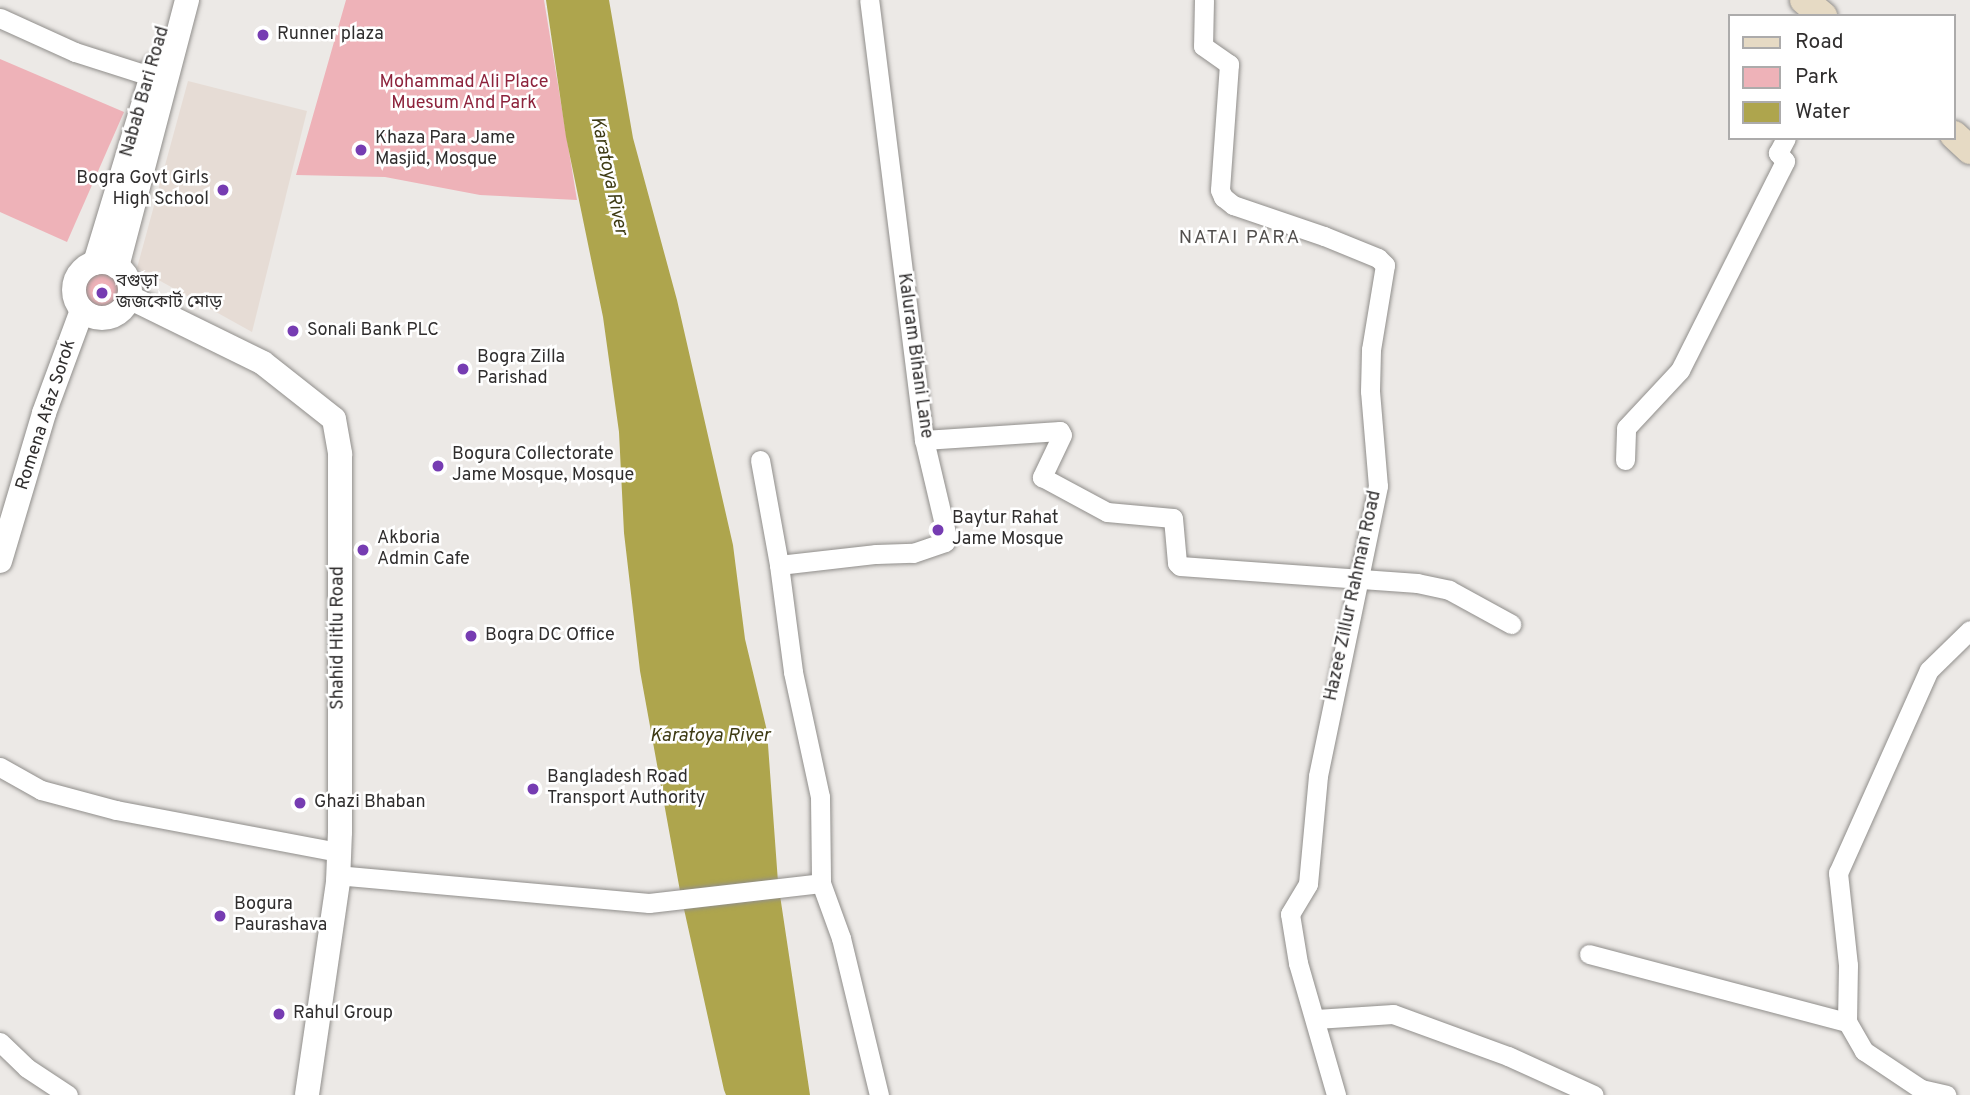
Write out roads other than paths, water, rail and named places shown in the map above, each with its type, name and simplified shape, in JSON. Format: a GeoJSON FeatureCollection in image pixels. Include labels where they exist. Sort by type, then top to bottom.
{"type":"FeatureCollection","features":[{"type":"Feature","properties":{"kind":"main road"},"geometry":{"type":"LineString","coordinates":[[1804,0],[1821,14]]}},
{"type":"Feature","properties":{"kind":"main road"},"geometry":{"type":"LineString","coordinates":[[1956,137],[1970,150]]}},
{"type":"Feature","properties":{"kind":"street","name":"Nabab Bari Road"},"geometry":{"type":"LineString","coordinates":[[159,79],[172,0]]}},
{"type":"Feature","properties":{"kind":"street","name":"Nabab Bari Road"},"geometry":{"type":"LineString","coordinates":[[106,265],[159,79],[187,0]]}},
{"type":"Feature","properties":{"kind":"street","name":"Kaluram Bihani Lane"},"geometry":{"type":"LineString","coordinates":[[779,565],[876,554],[914,553],[945,542],[946,531],[924,440],[869,0]]}},
{"type":"Feature","properties":{"kind":"street","name":"Hazee Zillur Rahman Road"},"geometry":{"type":"LineString","coordinates":[[1204,0],[1203,46],[1229,64],[1220,190],[1223,197],[1233,205],[1335,240],[1378,258],[1385,265],[1370,377],[1378,486],[1318,776],[1308,884],[1290,914],[1298,963],[1336,1095]]}},
{"type":"Feature","properties":{"kind":"street"},"geometry":{"type":"LineString","coordinates":[[0,18],[75,52],[159,79]]}},
{"type":"Feature","properties":{"kind":"street"},"geometry":{"type":"LineString","coordinates":[[1625,460],[1626,428],[1680,370],[1785,161],[1778,153],[1785,140]]}},
{"type":"Feature","properties":{"kind":"street"},"geometry":{"type":"LineString","coordinates":[[106,265],[128,280],[129,297],[121,312],[105,318],[89,315],[82,310],[75,298],[76,281],[80,273],[106,265]]}},
{"type":"Feature","properties":{"kind":"street","name":"Shahid Hitlu Road"},"geometry":{"type":"LineString","coordinates":[[129,297],[263,363],[334,419],[340,454],[338,883],[307,1095]]}},
{"type":"Feature","properties":{"kind":"street","name":"Romena Afaz Sorok"},"geometry":{"type":"LineString","coordinates":[[0,561],[44,413],[82,310]]}},
{"type":"Feature","properties":{"kind":"street"},"geometry":{"type":"LineString","coordinates":[[924,440],[1060,431],[1062,435],[1042,477],[1107,512],[1173,517],[1177,563],[1181,566],[1417,583],[1449,590],[1511,624]]}},
{"type":"Feature","properties":{"kind":"street"},"geometry":{"type":"LineString","coordinates":[[760,460],[779,565],[793,672],[820,797],[821,883],[841,938],[879,1095]]}},
{"type":"Feature","properties":{"kind":"street"},"geometry":{"type":"LineString","coordinates":[[1946,1095],[1924,1092],[1864,1051],[1847,1022],[1847,965],[1838,873],[1929,670],[1970,630]]}},
{"type":"Feature","properties":{"kind":"street"},"geometry":{"type":"LineString","coordinates":[[0,767],[41,790],[337,864],[649,903],[821,883]]}},
{"type":"Feature","properties":{"kind":"street"},"geometry":{"type":"LineString","coordinates":[[1589,954],[1847,1022]]}},
{"type":"Feature","properties":{"kind":"street"},"geometry":{"type":"LineString","coordinates":[[1316,1019],[1393,1014],[1508,1056],[1594,1095]]}},
{"type":"Feature","properties":{"kind":"street"},"geometry":{"type":"LineString","coordinates":[[0,1042],[27,1068],[68,1095]]}},
{"type":"Feature","properties":{"kind":"water","name":"Karatoya River"},"geometry":{"type":"Polygon","coordinates":[[[546,0],[609,0],[633,138],[677,300],[733,545],[745,639],[767,731],[778,882],[810,1095],[726,1095],[724,1090],[680,891],[640,671],[624,533],[619,432],[603,317],[566,137],[546,0]]]}},
{"type":"Feature","properties":{"kind":"place","name":"Runner plaza"},"geometry":{"type":"Point","coordinates":[263,35]}},
{"type":"Feature","properties":{"kind":"place","name":"Khaza Para Jame Masjid, Mosque"},"geometry":{"type":"Point","coordinates":[361,150]}},
{"type":"Feature","properties":{"kind":"place","name":"Bogra Govt Girls High School"},"geometry":{"type":"Point","coordinates":[223,190]}},
{"type":"Feature","properties":{"kind":"place","name":"বগুড়া জজকোর্ট মোড়"},"geometry":{"type":"Point","coordinates":[102,293]}},
{"type":"Feature","properties":{"kind":"place","name":"Sonali Bank PLC"},"geometry":{"type":"Point","coordinates":[293,331]}},
{"type":"Feature","properties":{"kind":"place","name":"Bogra Zilla Parishad"},"geometry":{"type":"Point","coordinates":[463,369]}},
{"type":"Feature","properties":{"kind":"place","name":"Bogura Collectorate Jame Mosque, Mosque"},"geometry":{"type":"Point","coordinates":[438,466]}},
{"type":"Feature","properties":{"kind":"place","name":"Baytur Rahat Jame Mosque"},"geometry":{"type":"Point","coordinates":[938,530]}},
{"type":"Feature","properties":{"kind":"place","name":"Akboria Admin Cafe"},"geometry":{"type":"Point","coordinates":[363,550]}},
{"type":"Feature","properties":{"kind":"place","name":"Bogra DC Office"},"geometry":{"type":"Point","coordinates":[471,636]}},
{"type":"Feature","properties":{"kind":"place","name":"Bangladesh Road Transport Authority"},"geometry":{"type":"Point","coordinates":[533,789]}},
{"type":"Feature","properties":{"kind":"place","name":"Ghazi Bhaban"},"geometry":{"type":"Point","coordinates":[300,803]}},
{"type":"Feature","properties":{"kind":"place","name":"Bogura Paurashava"},"geometry":{"type":"Point","coordinates":[220,916]}},
{"type":"Feature","properties":{"kind":"place","name":"Rahul Group"},"geometry":{"type":"Point","coordinates":[279,1014]}},
{"type":"Feature","properties":{"kind":"district","name":"NATAI PARA"},"geometry":{"type":"Point","coordinates":[1240,239]}},
{"type":"Feature","properties":{"kind":"park label","name":"Mohammad Ali Place Muesum And Park"},"geometry":{"type":"Point","coordinates":[464,94]}}]}
